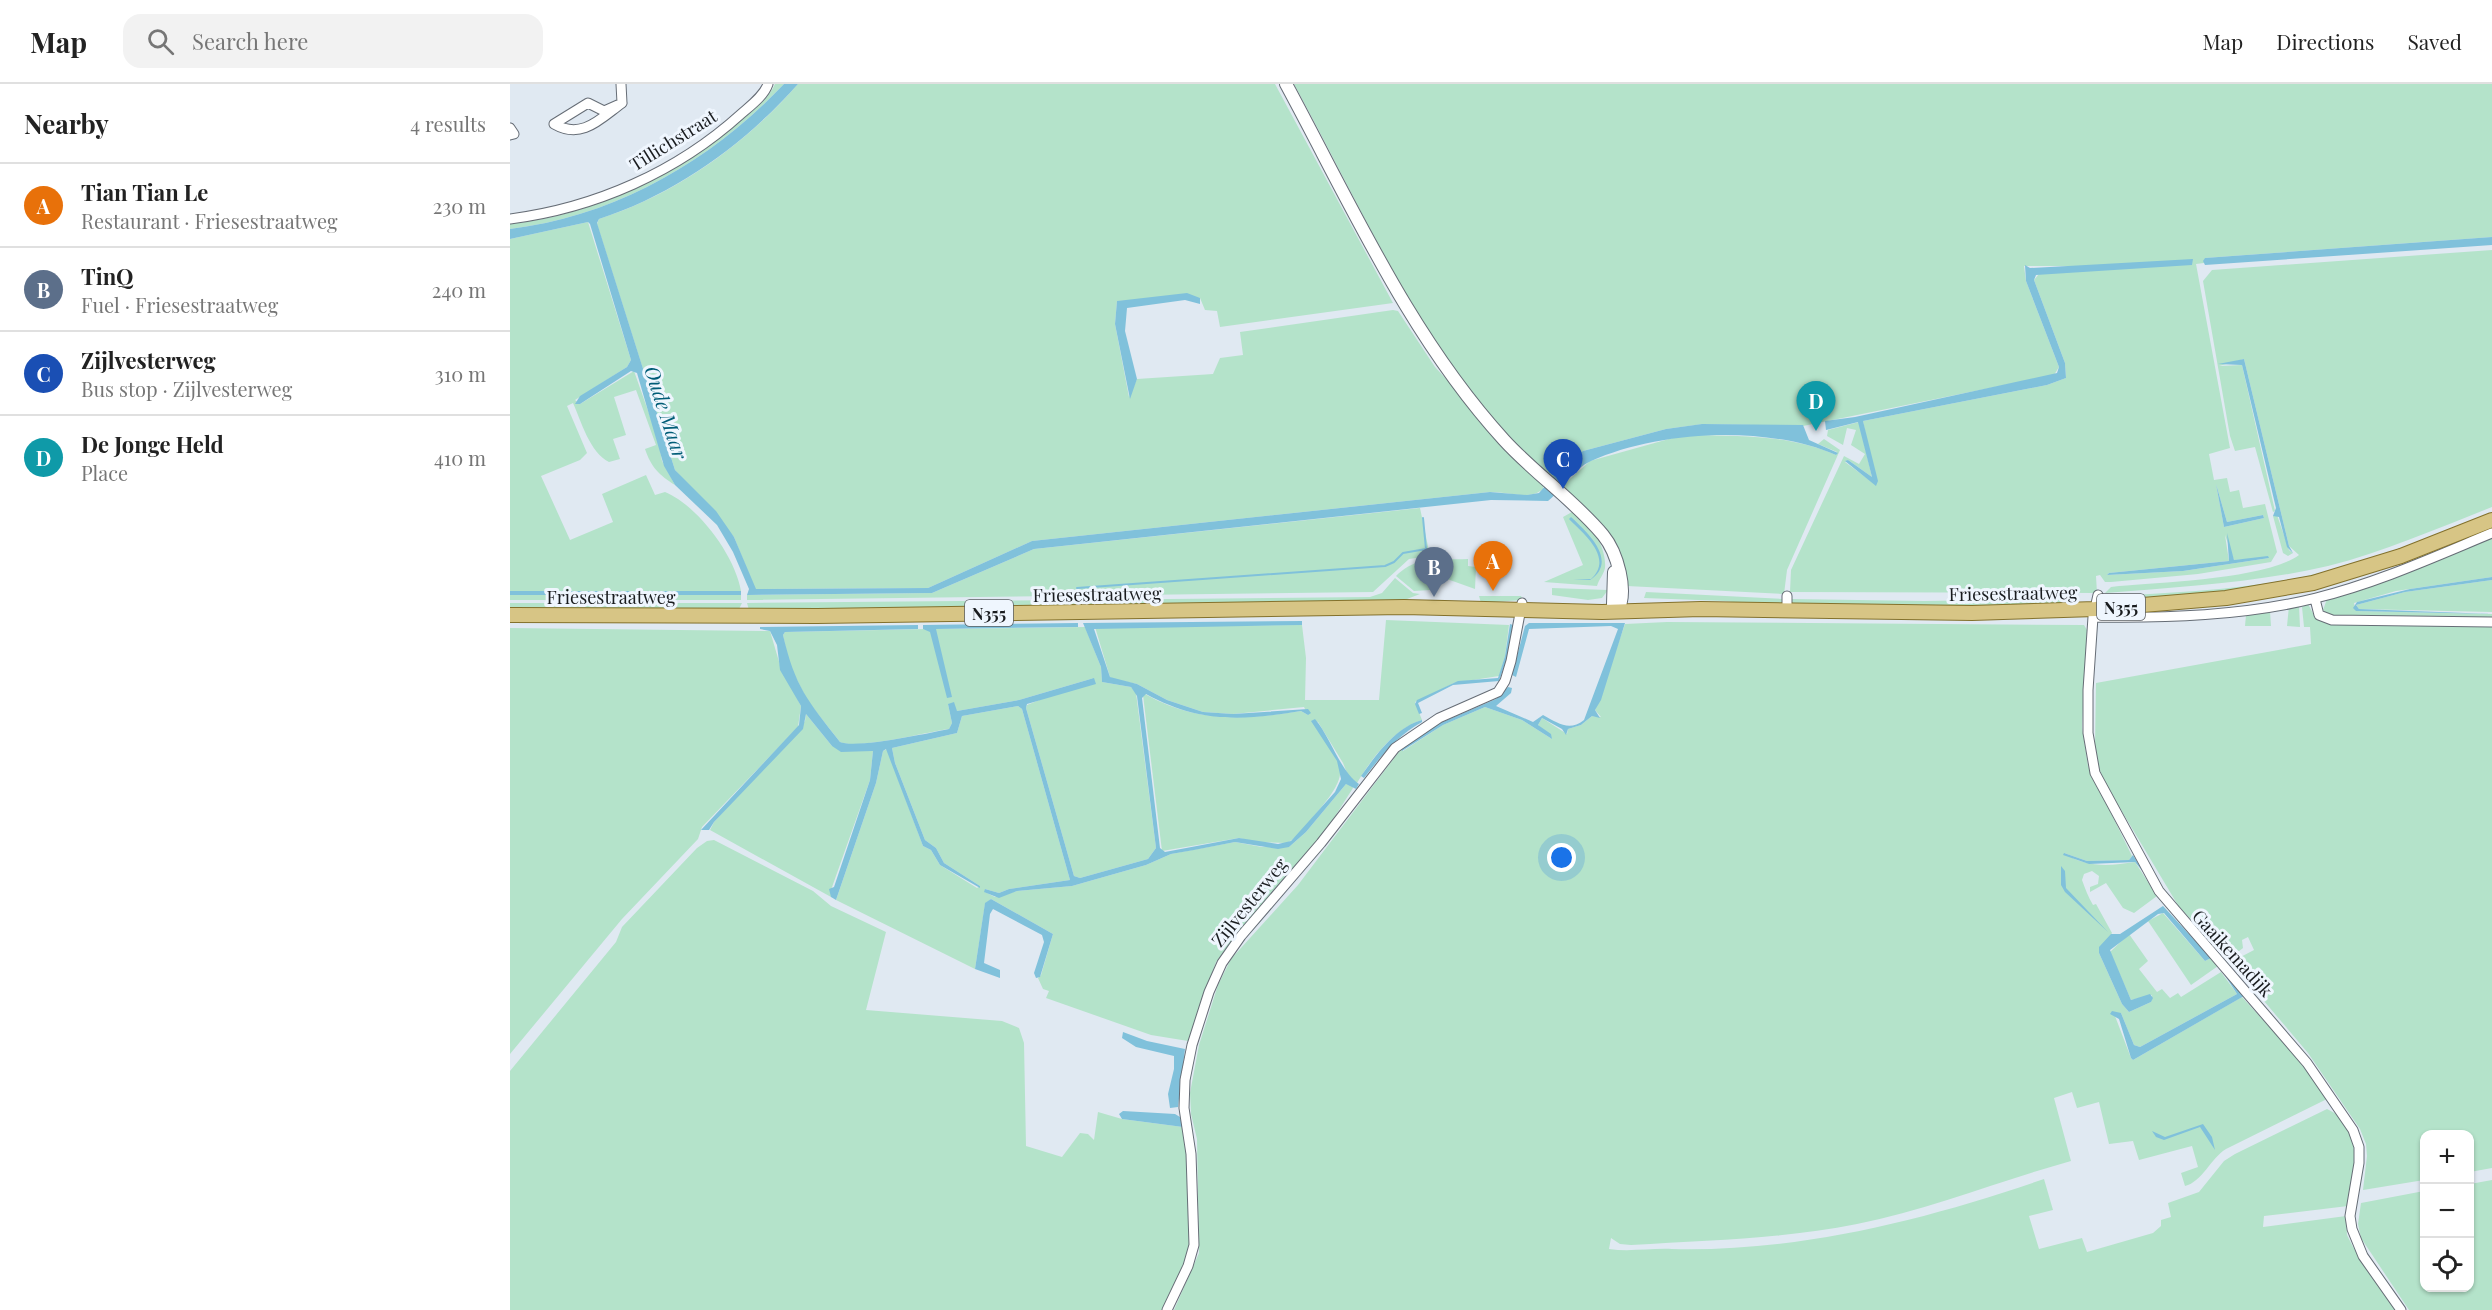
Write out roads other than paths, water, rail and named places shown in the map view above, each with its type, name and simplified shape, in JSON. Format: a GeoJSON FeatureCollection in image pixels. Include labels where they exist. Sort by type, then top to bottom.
{"type":"FeatureCollection","features":[{"type":"Feature","properties":{"kind":"main road"},"geometry":{"type":"LineString","coordinates":[[1286,84],[1427,341],[1488,423],[1602,535],[1621,580],[1617,606]]}},
{"type":"Feature","properties":{"kind":"main road","name":"Friesestraatweg"},"geometry":{"type":"LineString","coordinates":[[510,615],[817,615],[1522,606],[1701,609],[1787,603],[1972,614],[2226,598],[2303,585],[2373,566],[2492,520]]}},
{"type":"Feature","properties":{"kind":"street"},"geometry":{"type":"LineString","coordinates":[[621,84],[622,103]]}},
{"type":"Feature","properties":{"kind":"street","name":"Tillichstraat"},"geometry":{"type":"LineString","coordinates":[[510,219],[589,201],[664,169],[732,123],[760,96],[768,84]]}},
{"type":"Feature","properties":{"kind":"street"},"geometry":{"type":"LineString","coordinates":[[588,103],[604,111],[622,103],[585,128],[567,131],[554,124],[588,103]]}},
{"type":"Feature","properties":{"kind":"street"},"geometry":{"type":"LineString","coordinates":[[510,128],[514,134],[510,135]]}},
{"type":"Feature","properties":{"kind":"street","name":"Friesestraatweg"},"geometry":{"type":"LineString","coordinates":[[2095,607],[2144,617],[2228,612],[2315,599],[2395,574],[2492,533]]}},
{"type":"Feature","properties":{"kind":"street"},"geometry":{"type":"LineString","coordinates":[[2315,599],[2319,615],[2332,620],[2492,622]]}},
{"type":"Feature","properties":{"kind":"street","name":"Zijlvesterweg"},"geometry":{"type":"LineString","coordinates":[[1167,1310],[1188,1266],[1194,1245],[1191,1154],[1184,1108],[1185,1080],[1192,1045],[1209,992],[1222,963],[1241,936],[1321,843],[1395,748],[1439,718],[1498,692],[1505,681],[1511,661],[1522,606]]}},
{"type":"Feature","properties":{"kind":"street","name":"Gaaikemadijk"},"geometry":{"type":"LineString","coordinates":[[2095,607],[2088,733],[2095,772],[2158,891],[2307,1063],[2353,1130],[2359,1147],[2359,1163],[2350,1216],[2352,1229],[2363,1256],[2401,1310]]}},
{"type":"Feature","properties":{"kind":"water"},"geometry":{"type":"Polygon","coordinates":[[[784,84],[798,84],[755,127],[708,165],[655,196],[599,219],[597,223],[675,470],[716,511],[734,537],[756,589],[928,588],[1032,541],[1490,492],[1527,495],[1539,493],[1566,462],[1583,451],[1666,429],[1702,424],[1803,425],[1809,440],[1838,453],[1836,455],[1808,445],[1778,439],[1714,435],[1681,438],[1649,443],[1591,461],[1573,474],[1548,501],[1491,500],[1034,549],[932,593],[747,595],[749,589],[733,552],[717,525],[675,485],[664,466],[637,373],[631,371],[580,404],[575,404],[580,396],[627,367],[631,360],[590,224],[588,222],[510,239],[510,229],[587,212],[659,181],[725,137],[756,112],[784,84]]]}},
{"type":"Feature","properties":{"kind":"water"},"geometry":{"type":"Polygon","coordinates":[[[2492,237],[2492,245],[2205,265],[2203,261],[2205,258],[2492,237]]]}},
{"type":"Feature","properties":{"kind":"water"},"geometry":{"type":"Polygon","coordinates":[[[2193,259],[2192,265],[2036,275],[2034,280],[2065,363],[2066,378],[2047,385],[1863,421],[1878,481],[1876,486],[1845,461],[1848,460],[1872,477],[1858,422],[1826,430],[1825,421],[1855,417],[2057,373],[2059,367],[2026,281],[2025,265],[2030,268],[2193,259]]]}},
{"type":"Feature","properties":{"kind":"water"},"geometry":{"type":"Polygon","coordinates":[[[1187,293],[1200,298],[1200,304],[1185,300],[1127,308],[1125,331],[1137,379],[1130,399],[1115,324],[1117,301],[1187,293]]]}},
{"type":"Feature","properties":{"kind":"water"},"geometry":{"type":"Polygon","coordinates":[[[2244,359],[2289,546],[2293,553],[2287,547],[2279,517],[2273,516],[2276,508],[2242,365],[2218,364],[2244,359]]]}},
{"type":"Feature","properties":{"kind":"water"},"geometry":{"type":"Polygon","coordinates":[[[2216,484],[2227,522],[2263,515],[2264,518],[2224,527],[2216,484]]]}},
{"type":"Feature","properties":{"kind":"water"},"geometry":{"type":"Polygon","coordinates":[[[1571,517],[1592,539],[1601,556],[1602,564],[1598,572],[1591,579],[1597,571],[1598,555],[1582,532],[1569,519],[1571,517]]]}},
{"type":"Feature","properties":{"kind":"water"},"geometry":{"type":"Polygon","coordinates":[[[2227,533],[2234,560],[2268,556],[2269,558],[2183,571],[2107,575],[2229,561],[2227,533]]]}},
{"type":"Feature","properties":{"kind":"water"},"geometry":{"type":"Polygon","coordinates":[[[2492,577],[2492,580],[2405,592],[2356,605],[2359,609],[2492,614],[2356,611],[2353,608],[2357,602],[2410,589],[2492,577]]]}},
{"type":"Feature","properties":{"kind":"water"},"geometry":{"type":"Polygon","coordinates":[[[510,591],[741,591],[741,595],[510,595],[510,591]]]}},
{"type":"Feature","properties":{"kind":"water"},"geometry":{"type":"Polygon","coordinates":[[[1302,621],[1302,625],[1094,629],[1110,677],[1137,684],[1167,700],[1203,712],[1233,714],[1308,709],[1311,713],[1308,715],[1301,711],[1259,717],[1221,717],[1184,710],[1146,694],[1142,698],[1160,848],[1165,852],[1239,838],[1278,844],[1291,841],[1335,792],[1341,779],[1337,761],[1311,721],[1315,719],[1346,771],[1359,784],[1356,789],[1346,784],[1306,832],[1289,847],[1278,849],[1235,842],[1171,854],[1146,865],[1072,886],[1017,891],[999,898],[984,892],[985,889],[999,893],[1009,889],[1070,880],[1022,709],[1018,706],[962,716],[957,733],[892,748],[895,763],[925,840],[936,848],[944,863],[980,888],[940,865],[931,850],[923,846],[886,749],[883,751],[876,783],[836,900],[831,897],[829,889],[834,887],[870,780],[873,751],[841,752],[832,746],[806,714],[803,729],[709,830],[701,830],[799,725],[801,706],[780,670],[777,645],[770,631],[760,629],[760,627],[918,625],[918,629],[785,632],[783,635],[792,668],[804,693],[840,742],[848,744],[876,742],[949,729],[952,723],[948,704],[954,702],[957,711],[1019,700],[1094,678],[1096,684],[1027,704],[1026,708],[1074,876],[1080,878],[1148,859],[1156,848],[1137,696],[1131,687],[1102,682],[1101,667],[1083,623],[1302,621]]]}},
{"type":"Feature","properties":{"kind":"water"},"geometry":{"type":"Polygon","coordinates":[[[1078,623],[1078,627],[936,629],[952,697],[947,698],[930,632],[923,629],[923,625],[1078,623]]]}},
{"type":"Feature","properties":{"kind":"water"},"geometry":{"type":"Polygon","coordinates":[[[1529,623],[1625,623],[1601,700],[1595,710],[1600,718],[1592,716],[1581,725],[1568,729],[1566,735],[1562,729],[1542,718],[1538,725],[1551,734],[1552,739],[1522,720],[1485,707],[1443,725],[1402,751],[1401,749],[1431,727],[1496,699],[1508,687],[1512,688],[1511,693],[1496,706],[1533,722],[1543,715],[1568,726],[1579,724],[1584,720],[1618,629],[1611,626],[1529,629],[1516,677],[1512,675],[1525,626],[1529,623]]]}},
{"type":"Feature","properties":{"kind":"water"},"geometry":{"type":"Polygon","coordinates":[[[1510,624],[1513,625],[1509,653],[1499,681],[1453,685],[1418,703],[1422,713],[1419,714],[1415,704],[1417,700],[1458,681],[1498,678],[1505,656],[1510,624]]]}},
{"type":"Feature","properties":{"kind":"water"},"geometry":{"type":"Polygon","coordinates":[[[1422,720],[1390,747],[1364,778],[1361,776],[1395,735],[1422,720]]]}},
{"type":"Feature","properties":{"kind":"water"},"geometry":{"type":"Polygon","coordinates":[[[2064,853],[2087,861],[2129,860],[2133,855],[2144,873],[2135,862],[2089,864],[2063,855],[2064,853]]]}},
{"type":"Feature","properties":{"kind":"water"},"geometry":{"type":"Polygon","coordinates":[[[2061,866],[2065,871],[2066,888],[2108,932],[2065,892],[2061,885],[2061,866]]]}},
{"type":"Feature","properties":{"kind":"water"},"geometry":{"type":"Polygon","coordinates":[[[991,899],[1053,934],[1040,977],[1036,978],[1034,973],[1044,942],[1042,935],[993,909],[990,914],[984,963],[1000,970],[1000,978],[975,969],[985,903],[991,899]]]}},
{"type":"Feature","properties":{"kind":"water"},"geometry":{"type":"Polygon","coordinates":[[[2163,906],[2211,958],[2205,961],[2164,913],[2158,914],[2110,950],[2131,1000],[2150,994],[2153,998],[2151,1002],[2129,1012],[2122,1004],[2099,953],[2099,947],[2111,934],[2120,934],[2163,906]]]}},
{"type":"Feature","properties":{"kind":"water"},"geometry":{"type":"Polygon","coordinates":[[[2222,971],[2244,996],[2133,1060],[2131,1058],[2119,1019],[2110,1014],[2112,1011],[2121,1013],[2134,1045],[2140,1047],[2237,994],[2222,971]]]}},
{"type":"Feature","properties":{"kind":"water"},"geometry":{"type":"Polygon","coordinates":[[[1123,1032],[1147,1041],[1185,1049],[1178,1107],[1170,1108],[1168,1094],[1174,1069],[1174,1056],[1136,1047],[1122,1038],[1123,1032]]]}},
{"type":"Feature","properties":{"kind":"water"},"geometry":{"type":"Polygon","coordinates":[[[1123,1111],[1175,1114],[1180,1117],[1183,1127],[1122,1119],[1119,1114],[1123,1111]]]}},
{"type":"Feature","properties":{"kind":"water"},"geometry":{"type":"Polygon","coordinates":[[[2203,1124],[2212,1137],[2215,1150],[2200,1127],[2164,1140],[2156,1137],[2152,1131],[2165,1137],[2203,1124]]]}},
{"type":"Feature","properties":{"kind":"waterway"},"geometry":{"type":"LineString","coordinates":[[1077,588],[1385,566],[1394,562],[1403,553],[1426,549],[1423,518]]}},
{"type":"Feature","properties":{"kind":"place","name":"De Jonge Held"},"geometry":{"type":"Point","coordinates":[1816,431]}},
{"type":"Feature","properties":{"kind":"place","name":"Zijlvesterweg"},"geometry":{"type":"Point","coordinates":[1563,489]}},
{"type":"Feature","properties":{"kind":"place","name":"Tian Tian Le"},"geometry":{"type":"Point","coordinates":[1493,591]}},
{"type":"Feature","properties":{"kind":"place","name":"TinQ"},"geometry":{"type":"Point","coordinates":[1434,597]}},
{"type":"Feature","properties":{"kind":"water label","name":"Oude Maar"},"geometry":{"type":"Point","coordinates":[667,412]}}]}
